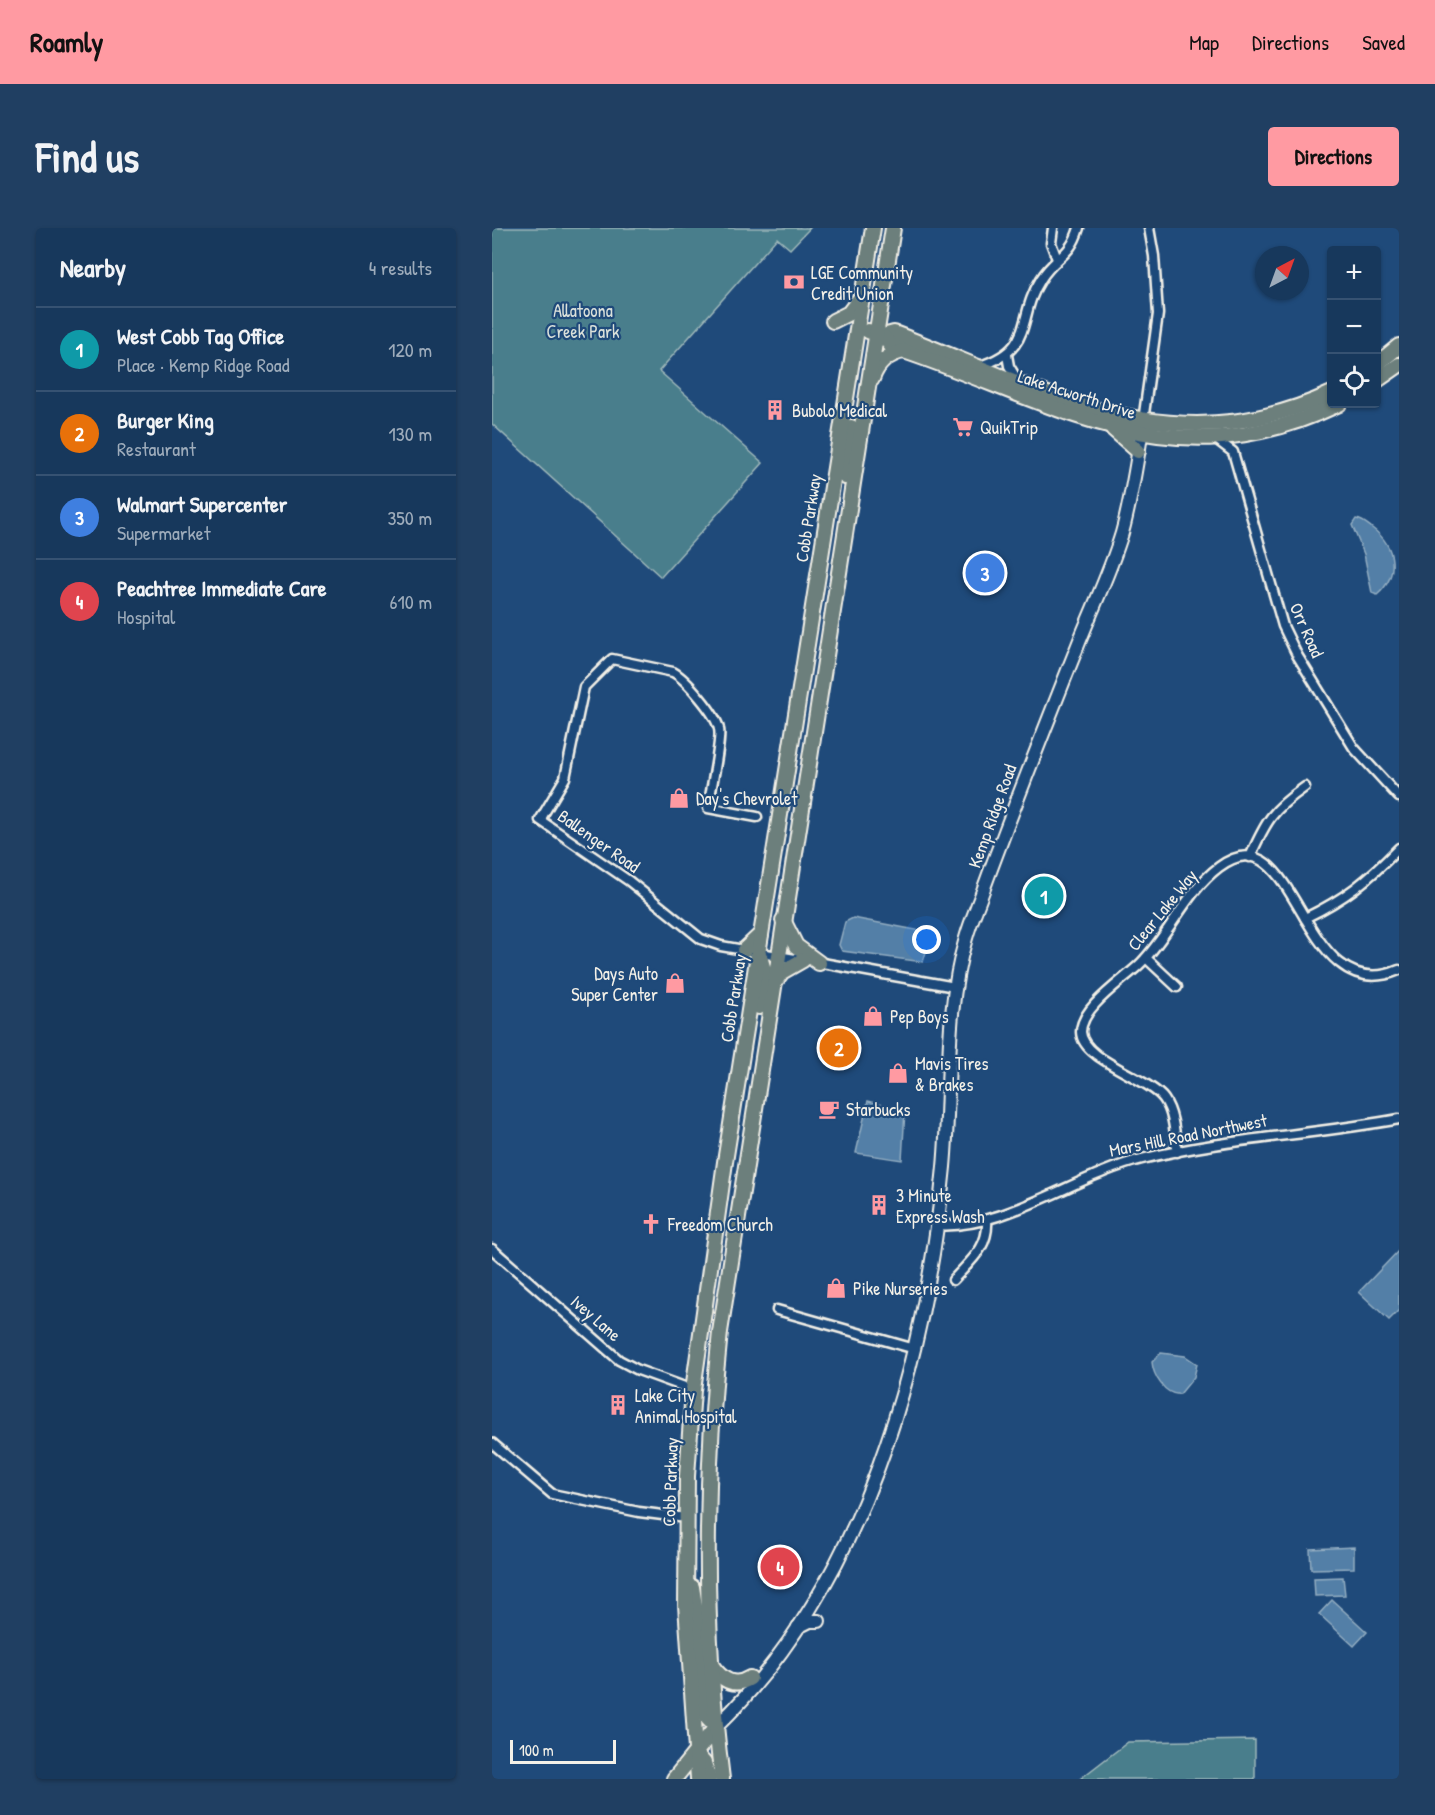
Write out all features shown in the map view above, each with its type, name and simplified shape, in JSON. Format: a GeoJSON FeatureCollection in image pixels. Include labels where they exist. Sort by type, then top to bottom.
{"type":"FeatureCollection","features":[{"type":"Feature","properties":{"kind":"main road","name":"Cobb Parkway"},"geometry":{"type":"LineString","coordinates":[[722,1779],[712,1666],[708,1547],[716,1371],[727,1273],[867,396],[870,332],[862,295],[873,228]]}},
{"type":"Feature","properties":{"kind":"main road","name":"Cobb Parkway"},"geometry":{"type":"LineString","coordinates":[[698,1779],[687,1648],[686,1518],[693,1390],[751,951],[761,934],[784,786],[870,332],[893,228]]}},
{"type":"Feature","properties":{"kind":"main road"},"geometry":{"type":"LineString","coordinates":[[832,321],[849,313],[862,295]]}},
{"type":"Feature","properties":{"kind":"main road"},"geometry":{"type":"LineString","coordinates":[[848,507],[845,487],[847,453],[870,332]]}},
{"type":"Feature","properties":{"kind":"main road","name":"Lake Acworth Drive"},"geometry":{"type":"LineString","coordinates":[[870,332],[904,351],[1109,427],[1196,425],[1248,420],[1295,408],[1327,395]]}},
{"type":"Feature","properties":{"kind":"main road","name":"Lake Acworth Drive"},"geometry":{"type":"LineString","coordinates":[[870,332],[894,333],[1105,414],[1181,438],[1213,438],[1246,433],[1289,422],[1328,408]]}},
{"type":"Feature","properties":{"kind":"main road"},"geometry":{"type":"LineString","coordinates":[[1381,362],[1399,346]]}},
{"type":"Feature","properties":{"kind":"main road"},"geometry":{"type":"LineString","coordinates":[[867,396],[879,364],[888,357],[904,351]]}},
{"type":"Feature","properties":{"kind":"main road"},"geometry":{"type":"LineString","coordinates":[[1381,378],[1399,365]]}},
{"type":"Feature","properties":{"kind":"main road"},"geometry":{"type":"LineString","coordinates":[[1109,427],[1138,451]]}},
{"type":"Feature","properties":{"kind":"main road"},"geometry":{"type":"LineString","coordinates":[[777,956],[772,932],[786,843],[788,803],[784,786]]}},
{"type":"Feature","properties":{"kind":"main road"},"geometry":{"type":"LineString","coordinates":[[783,920],[796,946],[819,963]]}},
{"type":"Feature","properties":{"kind":"main road"},"geometry":{"type":"LineString","coordinates":[[751,951],[765,974],[753,1044],[753,1108]]}},
{"type":"Feature","properties":{"kind":"main road"},"geometry":{"type":"LineString","coordinates":[[773,984],[782,972],[803,960]]}},
{"type":"Feature","properties":{"kind":"main road"},"geometry":{"type":"LineString","coordinates":[[675,1779],[716,1726],[708,1719],[703,1708],[697,1616],[686,1562]]}},
{"type":"Feature","properties":{"kind":"main road"},"geometry":{"type":"LineString","coordinates":[[712,1666],[727,1682],[737,1683],[750,1678]]}},
{"type":"Feature","properties":{"kind":"main road"},"geometry":{"type":"LineString","coordinates":[[695,1753],[704,1763],[709,1779]]}},
{"type":"Feature","properties":{"kind":"street"},"geometry":{"type":"LineString","coordinates":[[1053,228],[1051,243],[1057,259]]}},
{"type":"Feature","properties":{"kind":"street"},"geometry":{"type":"LineString","coordinates":[[981,366],[1007,355],[1024,332],[1032,298],[1039,281],[1057,259],[1073,247],[1080,228]]}},
{"type":"Feature","properties":{"kind":"street"},"geometry":{"type":"LineString","coordinates":[[1142,427],[1158,314],[1154,256],[1149,228]]}},
{"type":"Feature","properties":{"kind":"street"},"geometry":{"type":"LineString","coordinates":[[1007,355],[1009,366],[1018,381]]}},
{"type":"Feature","properties":{"kind":"street","name":"Kemp Ridge Road"},"geometry":{"type":"LineString","coordinates":[[936,1225],[948,1121],[949,1046],[955,987],[966,936],[999,843],[1114,555],[1134,484],[1142,427]]}},
{"type":"Feature","properties":{"kind":"street"},"geometry":{"type":"LineString","coordinates":[[1213,438],[1224,443],[1233,452],[1246,433]]}},
{"type":"Feature","properties":{"kind":"street","name":"Orr Road"},"geometry":{"type":"LineString","coordinates":[[1233,452],[1283,626],[1297,655],[1354,747],[1399,797]]}},
{"type":"Feature","properties":{"kind":"street","name":"Ballenger Road"},"geometry":{"type":"LineString","coordinates":[[757,817],[708,808],[720,730],[682,677],[673,672],[612,660],[584,687],[566,778],[540,820],[623,877],[700,939],[777,956],[955,987]]}},
{"type":"Feature","properties":{"kind":"street"},"geometry":{"type":"LineString","coordinates":[[1305,787],[1270,815],[1250,857],[1267,862],[1277,872],[1305,918],[1337,962],[1361,975],[1374,978],[1399,970]]}},
{"type":"Feature","properties":{"kind":"street"},"geometry":{"type":"LineString","coordinates":[[1305,918],[1340,901],[1376,872],[1399,848]]}},
{"type":"Feature","properties":{"kind":"street","name":"Clear Lake Way"},"geometry":{"type":"LineString","coordinates":[[1177,1152],[1171,1113],[1164,1099],[1153,1088],[1114,1066],[1093,1050],[1084,1042],[1081,1032],[1087,1014],[1095,1004],[1146,958],[1199,888],[1220,867],[1242,856],[1250,857]]}},
{"type":"Feature","properties":{"kind":"street"},"geometry":{"type":"LineString","coordinates":[[1146,958],[1177,987]]}},
{"type":"Feature","properties":{"kind":"street","name":"Mars Hill Road Northwest"},"geometry":{"type":"LineString","coordinates":[[936,1225],[960,1226],[987,1220],[1099,1172],[1177,1152],[1276,1135],[1323,1132],[1399,1119]]}},
{"type":"Feature","properties":{"kind":"street"},"geometry":{"type":"LineString","coordinates":[[953,1280],[982,1246],[988,1235],[987,1220]]}},
{"type":"Feature","properties":{"kind":"street"},"geometry":{"type":"LineString","coordinates":[[716,1726],[741,1703],[798,1627],[838,1560],[858,1519],[915,1349],[936,1225]]}},
{"type":"Feature","properties":{"kind":"street","name":"Ivey Lane"},"geometry":{"type":"LineString","coordinates":[[492,1249],[619,1360],[638,1370],[693,1390]]}},
{"type":"Feature","properties":{"kind":"street"},"geometry":{"type":"LineString","coordinates":[[777,1310],[915,1349]]}},
{"type":"Feature","properties":{"kind":"street"},"geometry":{"type":"LineString","coordinates":[[492,1443],[552,1494],[639,1512],[686,1518]]}},
{"type":"Feature","properties":{"kind":"street"},"geometry":{"type":"LineString","coordinates":[[716,1726],[750,1678],[807,1611]]}},
{"type":"Feature","properties":{"kind":"street"},"geometry":{"type":"LineString","coordinates":[[798,1627],[819,1621]]}},
{"type":"Feature","properties":{"kind":"green space","name":"Allatoona Creek Park"},"geometry":{"type":"Polygon","coordinates":[[[492,228],[810,228],[790,249],[777,238],[659,371],[763,463],[661,577],[492,424],[492,228]]]}},
{"type":"Feature","properties":{"kind":"green space"},"geometry":{"type":"Polygon","coordinates":[[[1255,1740],[1255,1779],[1080,1779],[1128,1742],[1255,1740]]]}},
{"type":"Feature","properties":{"kind":"water"},"geometry":{"type":"Polygon","coordinates":[[[1356,519],[1365,522],[1380,536],[1390,553],[1392,570],[1389,579],[1377,595],[1372,593],[1364,554],[1352,525],[1356,519]]]}},
{"type":"Feature","properties":{"kind":"water"},"geometry":{"type":"Polygon","coordinates":[[[853,918],[916,930],[931,936],[923,962],[842,951],[839,945],[845,922],[853,918]]]}},
{"type":"Feature","properties":{"kind":"water"},"geometry":{"type":"Polygon","coordinates":[[[868,1101],[905,1110],[902,1160],[856,1153],[868,1101]]]}},
{"type":"Feature","properties":{"kind":"water"},"geometry":{"type":"Polygon","coordinates":[[[1399,1250],[1399,1310],[1389,1320],[1359,1292],[1399,1250]]]}},
{"type":"Feature","properties":{"kind":"water"},"geometry":{"type":"Polygon","coordinates":[[[1161,1353],[1185,1356],[1197,1364],[1194,1377],[1180,1394],[1169,1392],[1155,1373],[1152,1362],[1161,1353]]]}},
{"type":"Feature","properties":{"kind":"water"},"geometry":{"type":"Polygon","coordinates":[[[1354,1547],[1354,1568],[1311,1569],[1310,1549],[1354,1547]]]}},
{"type":"Feature","properties":{"kind":"water"},"geometry":{"type":"Polygon","coordinates":[[[1343,1577],[1345,1595],[1315,1596],[1314,1578],[1343,1577]]]}},
{"type":"Feature","properties":{"kind":"water"},"geometry":{"type":"Polygon","coordinates":[[[1332,1600],[1367,1632],[1354,1646],[1319,1614],[1332,1600]]]}},
{"type":"Feature","properties":{"kind":"place","name":"LGE Community Credit Union"},"geometry":{"type":"Point","coordinates":[794,282]}},
{"type":"Feature","properties":{"kind":"place","name":"Bubolo Medical"},"geometry":{"type":"Point","coordinates":[775,410]}},
{"type":"Feature","properties":{"kind":"place","name":"QuikTrip"},"geometry":{"type":"Point","coordinates":[963,427]}},
{"type":"Feature","properties":{"kind":"place","name":"Walmart Supercenter"},"geometry":{"type":"Point","coordinates":[985,573]}},
{"type":"Feature","properties":{"kind":"place","name":"Day's Chevrolet"},"geometry":{"type":"Point","coordinates":[679,798]}},
{"type":"Feature","properties":{"kind":"place","name":"West Cobb Tag Office"},"geometry":{"type":"Point","coordinates":[1044,896]}},
{"type":"Feature","properties":{"kind":"place","name":"Days Auto Super Center"},"geometry":{"type":"Point","coordinates":[675,983]}},
{"type":"Feature","properties":{"kind":"place","name":"Pep Boys"},"geometry":{"type":"Point","coordinates":[873,1016]}},
{"type":"Feature","properties":{"kind":"place","name":"Burger King"},"geometry":{"type":"Point","coordinates":[839,1048]}},
{"type":"Feature","properties":{"kind":"place","name":"Mavis Tires & Brakes"},"geometry":{"type":"Point","coordinates":[898,1073]}},
{"type":"Feature","properties":{"kind":"place","name":"Starbucks"},"geometry":{"type":"Point","coordinates":[829,1109]}},
{"type":"Feature","properties":{"kind":"place","name":"3 Minute Express Wash"},"geometry":{"type":"Point","coordinates":[879,1205]}},
{"type":"Feature","properties":{"kind":"place","name":"Freedom Church"},"geometry":{"type":"Point","coordinates":[651,1224]}},
{"type":"Feature","properties":{"kind":"place","name":"Pike Nurseries"},"geometry":{"type":"Point","coordinates":[836,1288]}},
{"type":"Feature","properties":{"kind":"place","name":"Lake City Animal Hospital"},"geometry":{"type":"Point","coordinates":[618,1405]}},
{"type":"Feature","properties":{"kind":"place","name":"Peachtree Immediate Care"},"geometry":{"type":"Point","coordinates":[780,1567]}}]}
